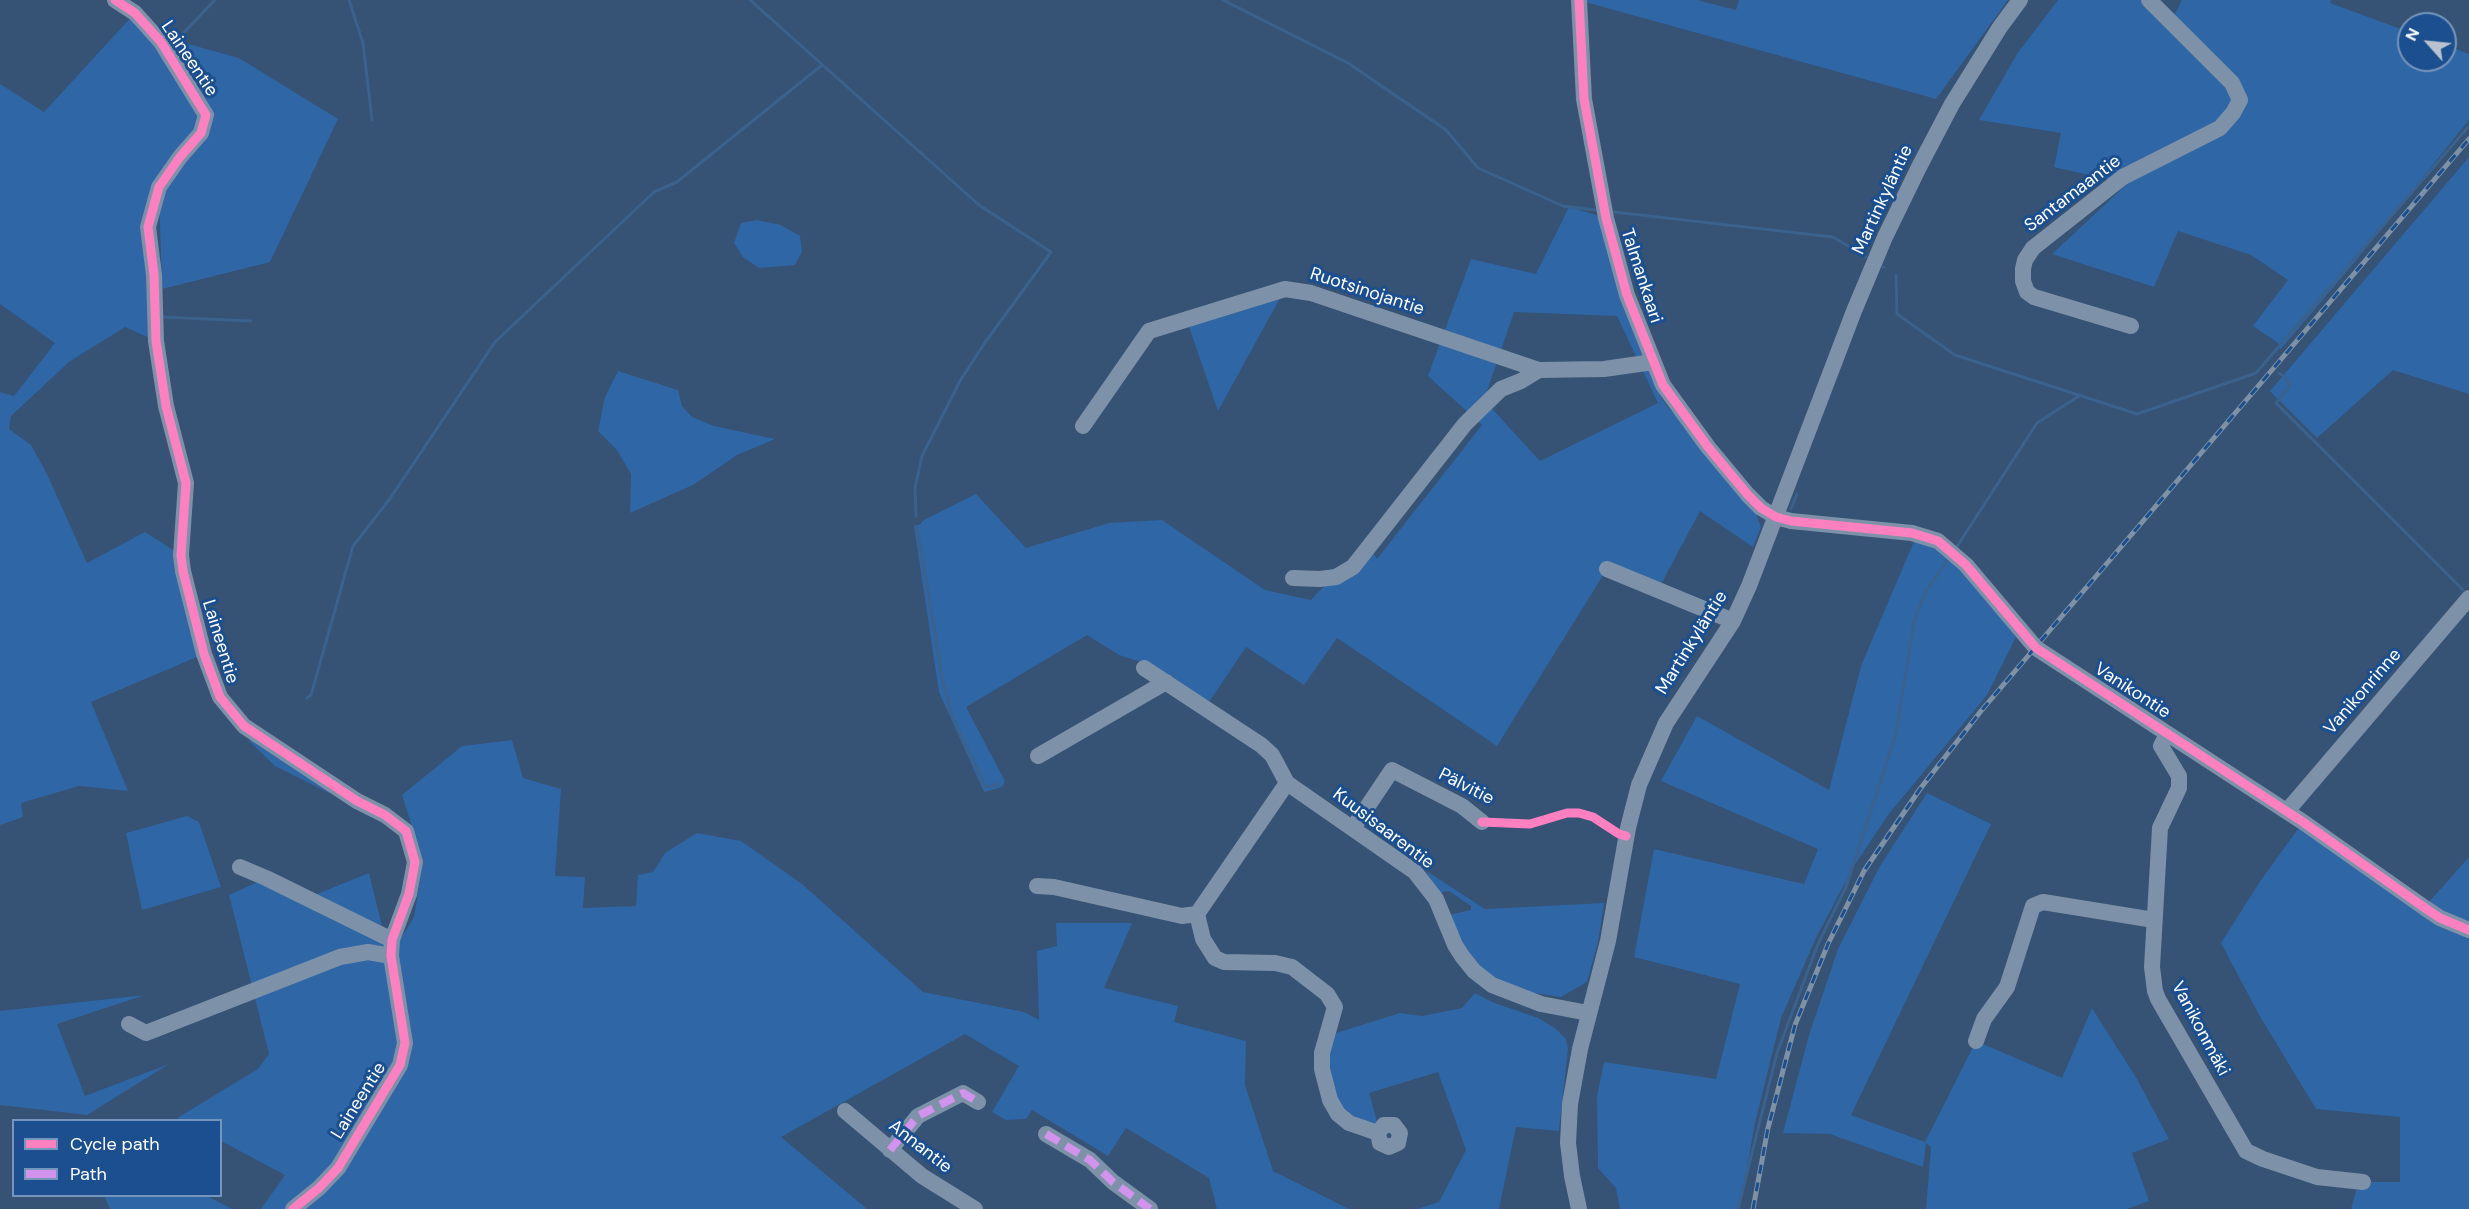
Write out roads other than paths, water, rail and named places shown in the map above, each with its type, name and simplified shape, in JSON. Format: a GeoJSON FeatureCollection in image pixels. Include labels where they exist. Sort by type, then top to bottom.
{"type":"FeatureCollection","features":[{"type":"Feature","properties":{"kind":"street","name":"Laineentie"},"geometry":{"type":"LineString","coordinates":[[115,0],[135,13],[161,42],[206,115],[201,133],[180,157],[159,187],[148,227],[155,286],[156,341],[166,406],[186,483],[181,555],[183,571],[204,654],[220,697],[244,726],[406,831],[415,862],[409,894],[392,948],[405,1043],[400,1065],[338,1168],[319,1188],[293,1209]]}},
{"type":"Feature","properties":{"kind":"street","name":"Talmankaari"},"geometry":{"type":"LineString","coordinates":[[1579,0],[1584,99],[1606,218],[1627,295],[1663,385],[1708,447],[1755,502],[1776,517]]}},
{"type":"Feature","properties":{"kind":"street","name":"Martinkyläntie"},"geometry":{"type":"LineString","coordinates":[[1579,1209],[1568,1143],[1570,1104],[1588,1013],[1608,940],[1628,828],[1639,785],[1666,723],[1733,621],[1885,237],[1952,104],[2000,27],[2020,0]]}},
{"type":"Feature","properties":{"kind":"street","name":"Santamaantie"},"geometry":{"type":"LineString","coordinates":[[2131,326],[2034,297],[2027,292],[2023,281],[2023,269],[2025,260],[2033,248],[2123,177],[2220,128],[2233,113],[2240,100],[2232,83],[2149,0]]}},
{"type":"Feature","properties":{"kind":"street","name":"Ruotsinojantie"},"geometry":{"type":"LineString","coordinates":[[1083,426],[1149,332],[1285,289],[1311,293],[1539,370],[1604,369],[1653,362]]}},
{"type":"Feature","properties":{"kind":"street"},"geometry":{"type":"LineString","coordinates":[[1293,578],[1336,577],[1353,567],[1465,424],[1501,389],[1539,370]]}},
{"type":"Feature","properties":{"kind":"street","name":"Vanikontie"},"geometry":{"type":"LineString","coordinates":[[1776,517],[1806,524],[1860,526],[1912,533],[1938,541],[1966,565],[2036,648],[2287,811],[2440,918],[2469,930]]}},
{"type":"Feature","properties":{"kind":"street"},"geometry":{"type":"LineString","coordinates":[[1607,569],[1733,621]]}},
{"type":"Feature","properties":{"kind":"street","name":"Vanikonrinne"},"geometry":{"type":"LineString","coordinates":[[2287,811],[2469,598]]}},
{"type":"Feature","properties":{"kind":"street","name":"Kuusisaarentie"},"geometry":{"type":"LineString","coordinates":[[1144,668],[1261,745],[1272,755],[1287,783],[1415,872],[1436,899],[1455,945],[1462,956],[1474,971],[1492,985],[1541,1004],[1588,1013]]}},
{"type":"Feature","properties":{"kind":"street"},"geometry":{"type":"LineString","coordinates":[[1038,756],[1166,682]]}},
{"type":"Feature","properties":{"kind":"street","name":"Vanikonmäki"},"geometry":{"type":"LineString","coordinates":[[2167,734],[2161,746],[2179,776],[2179,788],[2160,828],[2151,967],[2155,991],[2187,1052],[2246,1151],[2317,1177],[2363,1182]]}},
{"type":"Feature","properties":{"kind":"street","name":"Pälvitie"},"geometry":{"type":"LineString","coordinates":[[1353,828],[1392,770],[1462,806],[1482,822]]}},
{"type":"Feature","properties":{"kind":"street"},"geometry":{"type":"LineString","coordinates":[[1037,886],[1054,887],[1182,916],[1197,914],[1287,783]]}},
{"type":"Feature","properties":{"kind":"street"},"geometry":{"type":"LineString","coordinates":[[240,867],[266,878],[392,948]]}},
{"type":"Feature","properties":{"kind":"street"},"geometry":{"type":"LineString","coordinates":[[1976,1041],[1984,1019],[2007,987],[2033,906],[2043,902],[2154,920]]}},
{"type":"Feature","properties":{"kind":"street"},"geometry":{"type":"LineString","coordinates":[[1197,914],[1203,939],[1215,958],[1224,962],[1275,963],[1292,968],[1327,994],[1335,1007],[1322,1053],[1322,1069],[1330,1100],[1338,1114],[1349,1123],[1378,1133]]}},
{"type":"Feature","properties":{"kind":"street"},"geometry":{"type":"LineString","coordinates":[[129,1024],[147,1033],[340,957],[392,948]]}},
{"type":"Feature","properties":{"kind":"street"},"geometry":{"type":"LineString","coordinates":[[890,1150],[918,1116],[963,1093],[978,1102]]}},
{"type":"Feature","properties":{"kind":"street","name":"Annantie"},"geometry":{"type":"LineString","coordinates":[[845,1112],[922,1176],[975,1209]]}},
{"type":"Feature","properties":{"kind":"street"},"geometry":{"type":"LineString","coordinates":[[1046,1134],[1090,1160],[1113,1182],[1150,1209]]}},
{"type":"Feature","properties":{"kind":"waterway"},"geometry":{"type":"LineString","coordinates":[[171,46],[215,0]]}},
{"type":"Feature","properties":{"kind":"waterway"},"geometry":{"type":"LineString","coordinates":[[349,0],[363,43],[372,120]]}},
{"type":"Feature","properties":{"kind":"waterway"},"geometry":{"type":"LineString","coordinates":[[750,0],[979,205],[1051,252],[960,381],[922,456],[915,488],[916,516]]}},
{"type":"Feature","properties":{"kind":"waterway"},"geometry":{"type":"LineString","coordinates":[[1223,0],[1348,63],[1446,130],[1478,168],[1563,206],[1595,210]]}},
{"type":"Feature","properties":{"kind":"waterway"},"geometry":{"type":"LineString","coordinates":[[307,698],[311,695],[353,546],[389,500],[495,342],[654,192],[677,182],[822,65]]}},
{"type":"Feature","properties":{"kind":"waterway"},"geometry":{"type":"LineString","coordinates":[[1896,275],[1897,314],[1955,355],[2137,414],[2256,373],[2469,126]]}},
{"type":"Feature","properties":{"kind":"waterway"},"geometry":{"type":"LineString","coordinates":[[1614,212],[1833,237],[1866,257]]}},
{"type":"Feature","properties":{"kind":"waterway"},"geometry":{"type":"LineString","coordinates":[[162,317],[251,321]]}},
{"type":"Feature","properties":{"kind":"waterway"},"geometry":{"type":"LineString","coordinates":[[2279,373],[2285,377],[2290,386],[2276,403],[2463,590]]}},
{"type":"Feature","properties":{"kind":"waterway"},"geometry":{"type":"LineString","coordinates":[[1956,548],[2037,423],[2079,396]]}},
{"type":"Feature","properties":{"kind":"waterway"},"geometry":{"type":"LineString","coordinates":[[1791,509],[1797,494]]}},
{"type":"Feature","properties":{"kind":"waterway"},"geometry":{"type":"LineString","coordinates":[[917,527],[943,683],[953,719],[985,786],[998,784]]}},
{"type":"Feature","properties":{"kind":"waterway"},"geometry":{"type":"LineString","coordinates":[[1738,1209],[1777,1053],[1818,944],[1846,887],[1896,734],[1914,621],[1926,591],[1947,561]]}},
{"type":"Feature","properties":{"kind":"railway"},"geometry":{"type":"LineString","coordinates":[[1753,1209],[1768,1128],[1795,1025],[1828,944],[1864,871],[1920,789],[1981,711],[2469,139]]}}]}
